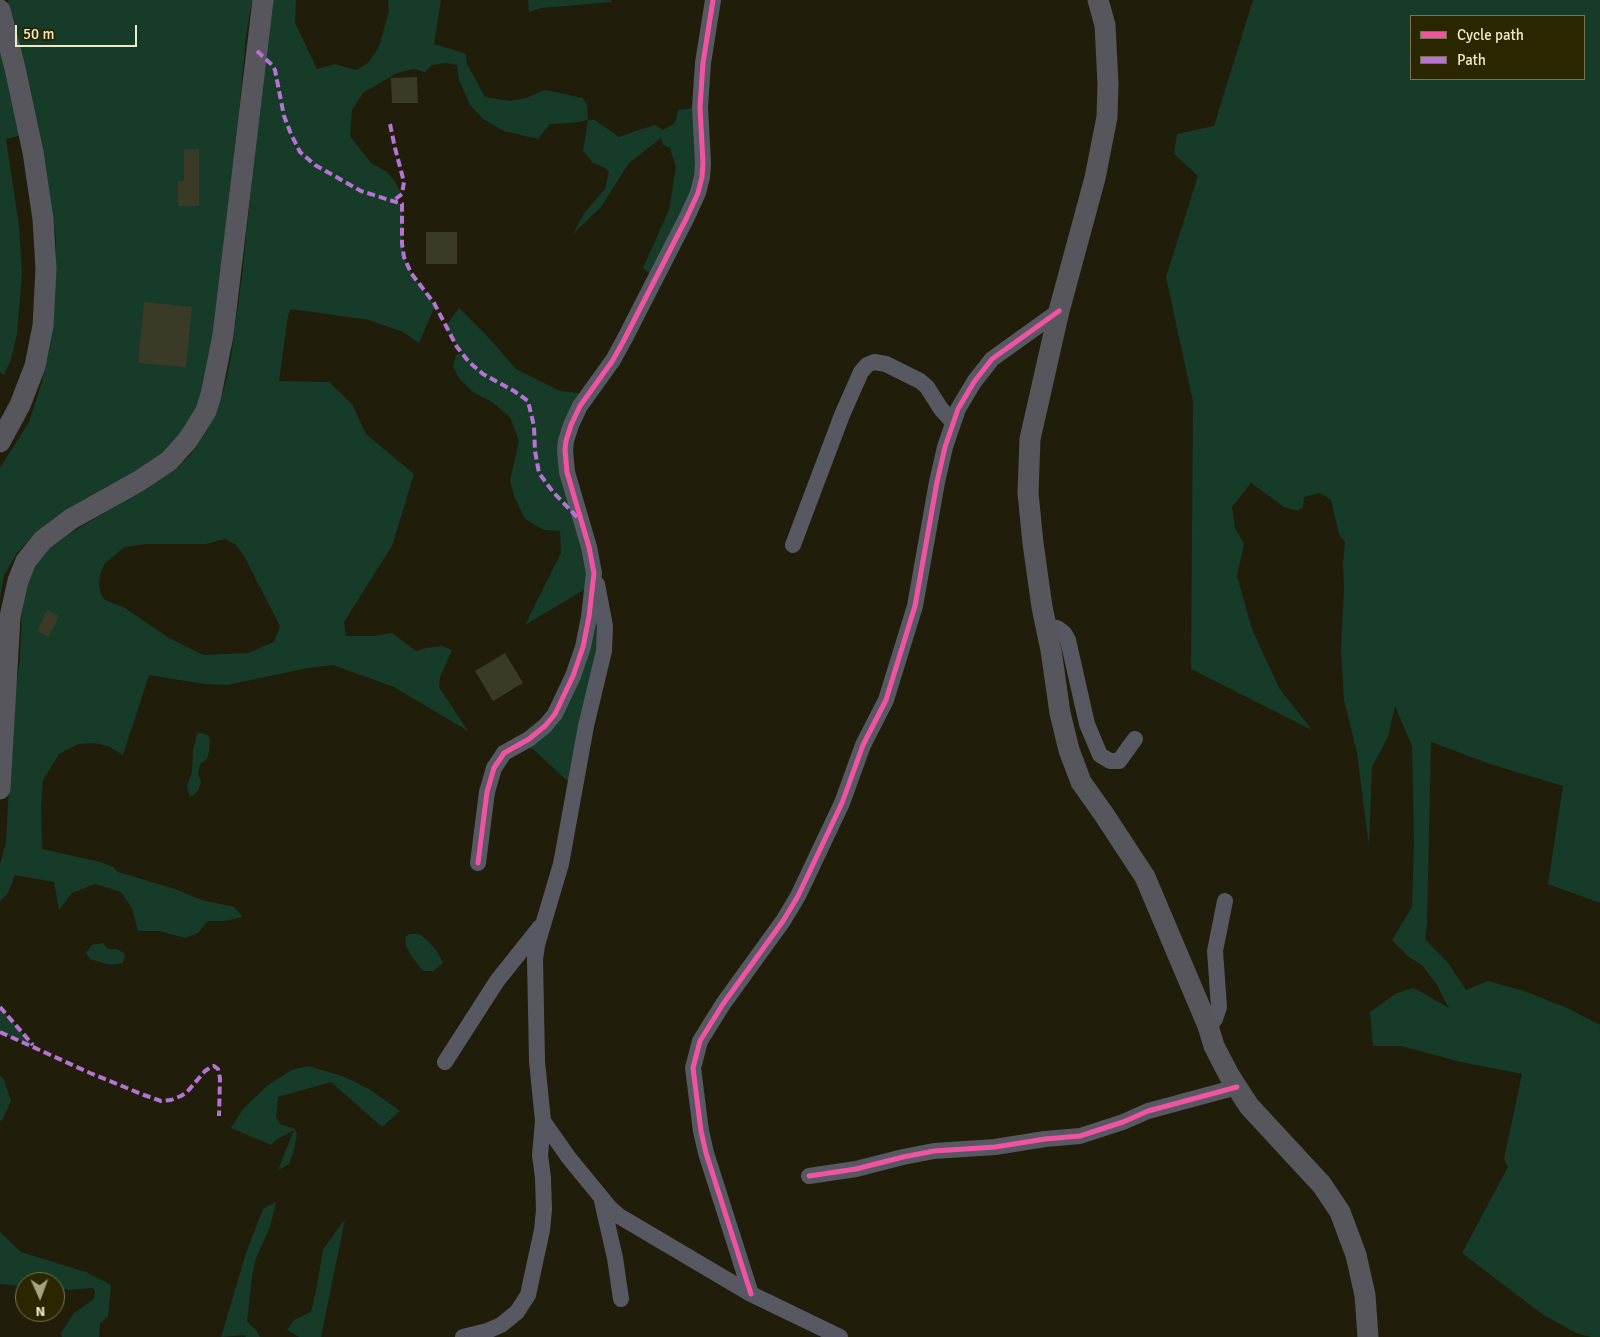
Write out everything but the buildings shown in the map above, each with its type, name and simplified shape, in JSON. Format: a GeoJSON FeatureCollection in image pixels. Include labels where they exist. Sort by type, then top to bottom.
{"type":"FeatureCollection","features":[{"type":"Feature","properties":{"kind":"main road"},"geometry":{"type":"LineString","coordinates":[[0,789],[10,617],[18,581],[26,561],[43,540],[71,519],[139,481],[169,461],[187,441],[206,410],[211,395],[222,335],[263,0]]}},
{"type":"Feature","properties":{"kind":"main road"},"geometry":{"type":"LineString","coordinates":[[1098,0],[1105,26],[1108,84],[1107,117],[1094,178],[1058,311],[1030,439],[1028,493],[1033,542],[1060,712],[1069,750],[1081,782],[1145,877],[1208,1026],[1214,1046],[1249,1106],[1322,1184],[1340,1212],[1356,1255],[1365,1295],[1368,1337]]}},
{"type":"Feature","properties":{"kind":"main road"},"geometry":{"type":"LineString","coordinates":[[0,10],[33,152],[43,219],[46,269],[43,326],[35,366],[14,418],[0,442]]}},
{"type":"Feature","properties":{"kind":"street"},"geometry":{"type":"LineString","coordinates":[[463,1337],[491,1330],[501,1325],[517,1312],[528,1295],[542,1230],[544,1210],[540,1155],[543,1121],[537,1061],[534,972],[537,946],[561,864],[586,726],[604,651],[605,633],[603,614],[586,539],[567,472],[566,441],[577,411],[624,340],[698,193],[703,163],[700,108],[703,63],[713,0]]}},
{"type":"Feature","properties":{"kind":"street"},"geometry":{"type":"LineString","coordinates":[[751,1294],[706,1153],[701,1130],[693,1068],[700,1041],[798,896],[842,803],[863,745],[886,700],[915,606],[935,492],[958,409],[970,388],[992,359],[1058,311]]}},
{"type":"Feature","properties":{"kind":"street"},"geometry":{"type":"LineString","coordinates":[[793,546],[842,415],[861,372],[867,365],[874,362],[886,364],[920,381],[953,422]]}},
{"type":"Feature","properties":{"kind":"street"},"geometry":{"type":"LineString","coordinates":[[478,863],[487,792],[494,768],[504,753],[529,739],[545,726],[560,705],[573,676],[582,647],[589,617],[594,573]]}},
{"type":"Feature","properties":{"kind":"street"},"geometry":{"type":"LineString","coordinates":[[1046,626],[1057,628],[1064,633],[1068,640],[1087,724],[1100,755],[1110,761],[1119,761],[1135,739]]}},
{"type":"Feature","properties":{"kind":"street"},"geometry":{"type":"LineString","coordinates":[[1208,1026],[1215,1020],[1219,1007],[1215,951],[1225,901]]}},
{"type":"Feature","properties":{"kind":"street"},"geometry":{"type":"LineString","coordinates":[[445,1062],[497,981],[546,919]]}},
{"type":"Feature","properties":{"kind":"street"},"geometry":{"type":"LineString","coordinates":[[809,1176],[856,1169],[904,1156],[934,1151],[995,1147],[1045,1139],[1080,1136],[1123,1122],[1148,1111],[1237,1087]]}},
{"type":"Feature","properties":{"kind":"street"},"geometry":{"type":"LineString","coordinates":[[543,1121],[569,1158],[614,1212],[631,1224],[751,1294],[840,1337]]}},
{"type":"Feature","properties":{"kind":"street"},"geometry":{"type":"LineString","coordinates":[[602,1198],[615,1258],[621,1299]]}},
{"type":"Feature","properties":{"kind":"green space"},"geometry":{"type":"Polygon","coordinates":[[[8,0],[252,0],[246,36],[211,353],[200,401],[191,420],[158,460],[54,518],[27,542],[17,553],[4,575],[0,598],[0,468],[29,422],[41,385],[50,345],[56,272],[56,237],[39,131],[29,82],[8,0]]]}},
{"type":"Feature","properties":{"kind":"green space"},"geometry":{"type":"Polygon","coordinates":[[[271,0],[296,0],[295,23],[317,69],[335,64],[356,70],[368,63],[379,47],[389,11],[388,0],[441,0],[434,44],[466,54],[467,64],[485,97],[510,101],[526,98],[545,90],[583,98],[587,106],[588,120],[550,124],[538,139],[504,131],[483,119],[470,105],[459,80],[457,65],[446,63],[432,65],[425,72],[414,69],[397,73],[363,93],[352,110],[350,136],[371,163],[387,172],[402,194],[394,201],[402,204],[402,244],[404,257],[411,273],[435,306],[419,343],[403,332],[369,320],[291,309],[288,316],[279,381],[329,382],[352,404],[366,434],[414,474],[392,546],[344,622],[346,636],[374,636],[392,633],[416,651],[442,646],[452,650],[440,677],[439,687],[468,731],[394,687],[333,665],[308,668],[227,685],[205,684],[149,675],[123,755],[108,746],[94,743],[78,744],[59,754],[43,780],[41,806],[42,849],[100,862],[113,867],[118,872],[175,889],[202,900],[234,907],[243,917],[224,921],[208,921],[198,933],[185,938],[159,931],[138,931],[132,908],[121,892],[95,884],[72,893],[59,910],[54,882],[15,875],[8,893],[0,901],[0,864],[6,843],[13,710],[20,659],[22,612],[28,583],[37,563],[61,539],[176,469],[191,454],[206,432],[224,389],[231,358],[242,275],[271,0]],[[225,539],[206,544],[146,544],[125,547],[105,563],[100,574],[99,585],[101,595],[105,600],[125,608],[169,638],[203,655],[248,653],[274,642],[280,626],[244,556],[236,545],[225,539]]]}},
{"type":"Feature","properties":{"kind":"green space"},"geometry":{"type":"Polygon","coordinates":[[[528,0],[611,0],[612,2],[541,8],[529,12],[528,0]]]}},
{"type":"Feature","properties":{"kind":"green space"},"geometry":{"type":"Polygon","coordinates":[[[1253,0],[1600,0],[1600,903],[1548,884],[1563,786],[1490,764],[1431,742],[1427,924],[1425,939],[1448,963],[1466,990],[1488,981],[1524,991],[1567,1008],[1600,1025],[1600,1337],[1576,1333],[1542,1314],[1462,1253],[1508,1167],[1504,1159],[1522,1074],[1461,1062],[1401,1046],[1373,1046],[1370,1012],[1397,993],[1414,988],[1449,1008],[1437,985],[1422,965],[1409,957],[1392,940],[1412,907],[1414,842],[1412,746],[1395,706],[1388,737],[1372,767],[1369,846],[1357,753],[1344,700],[1341,649],[1345,542],[1339,534],[1331,500],[1320,493],[1304,497],[1303,507],[1298,511],[1284,507],[1251,483],[1232,507],[1235,528],[1244,544],[1237,576],[1252,629],[1279,688],[1312,730],[1191,669],[1193,402],[1166,277],[1198,176],[1174,154],[1177,134],[1214,126],[1253,0]]]}},
{"type":"Feature","properties":{"kind":"green space"},"geometry":{"type":"Polygon","coordinates":[[[0,46],[22,135],[6,139],[19,226],[22,273],[17,334],[10,362],[4,375],[0,372],[0,46]]]}},
{"type":"Feature","properties":{"kind":"green space"},"geometry":{"type":"Polygon","coordinates":[[[700,107],[703,163],[656,279],[643,268],[669,210],[676,167],[670,148],[663,145],[661,138],[629,163],[601,207],[573,234],[585,212],[605,189],[609,172],[605,168],[593,163],[583,151],[588,120],[595,120],[619,137],[655,125],[663,130],[675,123],[678,110],[700,107]]]}},
{"type":"Feature","properties":{"kind":"green space"},"geometry":{"type":"Polygon","coordinates":[[[459,308],[516,369],[560,391],[588,394],[566,441],[603,614],[575,788],[534,750],[520,744],[560,705],[592,585],[525,625],[561,553],[560,531],[544,530],[525,519],[514,496],[510,480],[519,441],[510,417],[492,402],[473,392],[459,378],[453,367],[456,355],[462,353],[445,327],[459,308]]]}},
{"type":"Feature","properties":{"kind":"green space"},"geometry":{"type":"Polygon","coordinates":[[[197,734],[208,735],[210,740],[209,752],[207,759],[200,764],[198,774],[201,782],[198,791],[190,797],[187,786],[192,772],[193,750],[197,734]]]}},
{"type":"Feature","properties":{"kind":"green space"},"geometry":{"type":"Polygon","coordinates":[[[410,934],[419,934],[427,940],[437,951],[443,963],[433,971],[423,971],[406,946],[405,937],[410,934]]]}},
{"type":"Feature","properties":{"kind":"green space"},"geometry":{"type":"Polygon","coordinates":[[[103,943],[108,949],[117,949],[125,954],[123,963],[110,965],[90,959],[86,953],[92,945],[103,943]]]}},
{"type":"Feature","properties":{"kind":"green space"},"geometry":{"type":"Polygon","coordinates":[[[0,1007],[17,1027],[36,1048],[0,1032],[0,1007]]]}},
{"type":"Feature","properties":{"kind":"green space"},"geometry":{"type":"Polygon","coordinates":[[[308,1066],[345,1077],[369,1089],[400,1111],[382,1127],[331,1082],[278,1097],[276,1117],[280,1124],[295,1129],[297,1134],[289,1164],[278,1170],[294,1130],[271,1145],[231,1128],[243,1109],[268,1085],[292,1070],[308,1066]]]}},
{"type":"Feature","properties":{"kind":"green space"},"geometry":{"type":"Polygon","coordinates":[[[0,1076],[4,1080],[11,1101],[0,1121],[0,1076]]]}},
{"type":"Feature","properties":{"kind":"green space"},"geometry":{"type":"Polygon","coordinates":[[[276,1202],[270,1227],[256,1258],[252,1276],[247,1322],[256,1330],[260,1337],[246,1337],[245,1335],[221,1337],[246,1253],[263,1209],[276,1202]]]}},
{"type":"Feature","properties":{"kind":"green space"},"geometry":{"type":"Polygon","coordinates":[[[345,1219],[321,1337],[299,1337],[287,1330],[294,1320],[311,1312],[323,1250],[345,1219]]]}},
{"type":"Feature","properties":{"kind":"green space"},"geometry":{"type":"Polygon","coordinates":[[[0,1232],[21,1252],[86,1272],[111,1285],[108,1317],[100,1323],[99,1337],[62,1337],[61,1333],[74,1313],[94,1299],[95,1291],[92,1288],[65,1290],[65,1272],[15,1272],[15,1285],[0,1284],[0,1232]]]}},
{"type":"Feature","properties":{"kind":"marked path"},"geometry":{"type":"LineString","coordinates":[[257,51],[275,70],[284,116],[300,152],[315,165],[361,191],[402,204],[402,244],[404,257],[411,273],[434,303],[457,347],[469,362],[483,374],[528,401],[534,426],[535,451],[539,473],[553,492],[578,518]]}},
{"type":"Feature","properties":{"kind":"marked path"},"geometry":{"type":"LineString","coordinates":[[390,124],[404,182],[402,194],[393,201]]}},
{"type":"Feature","properties":{"kind":"marked path"},"geometry":{"type":"LineString","coordinates":[[0,1007],[33,1045]]}},
{"type":"Feature","properties":{"kind":"marked path"},"geometry":{"type":"LineString","coordinates":[[0,1032],[90,1073],[161,1101],[181,1096],[187,1092],[205,1071],[214,1066],[218,1069],[220,1078],[219,1116]]}},
{"type":"Feature","properties":{"kind":"cycle path"},"geometry":{"type":"LineString","coordinates":[[478,863],[487,792],[494,768],[504,753],[529,739],[545,726],[555,714],[573,676],[583,647],[589,617],[594,573],[589,547],[567,472],[566,441],[580,406],[613,360],[698,193],[703,163],[700,107],[703,63],[713,0]]}},
{"type":"Feature","properties":{"kind":"cycle path"},"geometry":{"type":"LineString","coordinates":[[751,1294],[706,1153],[701,1131],[693,1068],[700,1041],[723,1004],[783,921],[798,896],[842,803],[863,745],[886,700],[915,606],[937,482],[945,447],[958,409],[974,382],[992,359],[1059,311]]}},
{"type":"Feature","properties":{"kind":"cycle path"},"geometry":{"type":"LineString","coordinates":[[809,1176],[856,1169],[934,1151],[995,1147],[1045,1139],[1080,1136],[1123,1122],[1148,1111],[1237,1087]]}}]}
